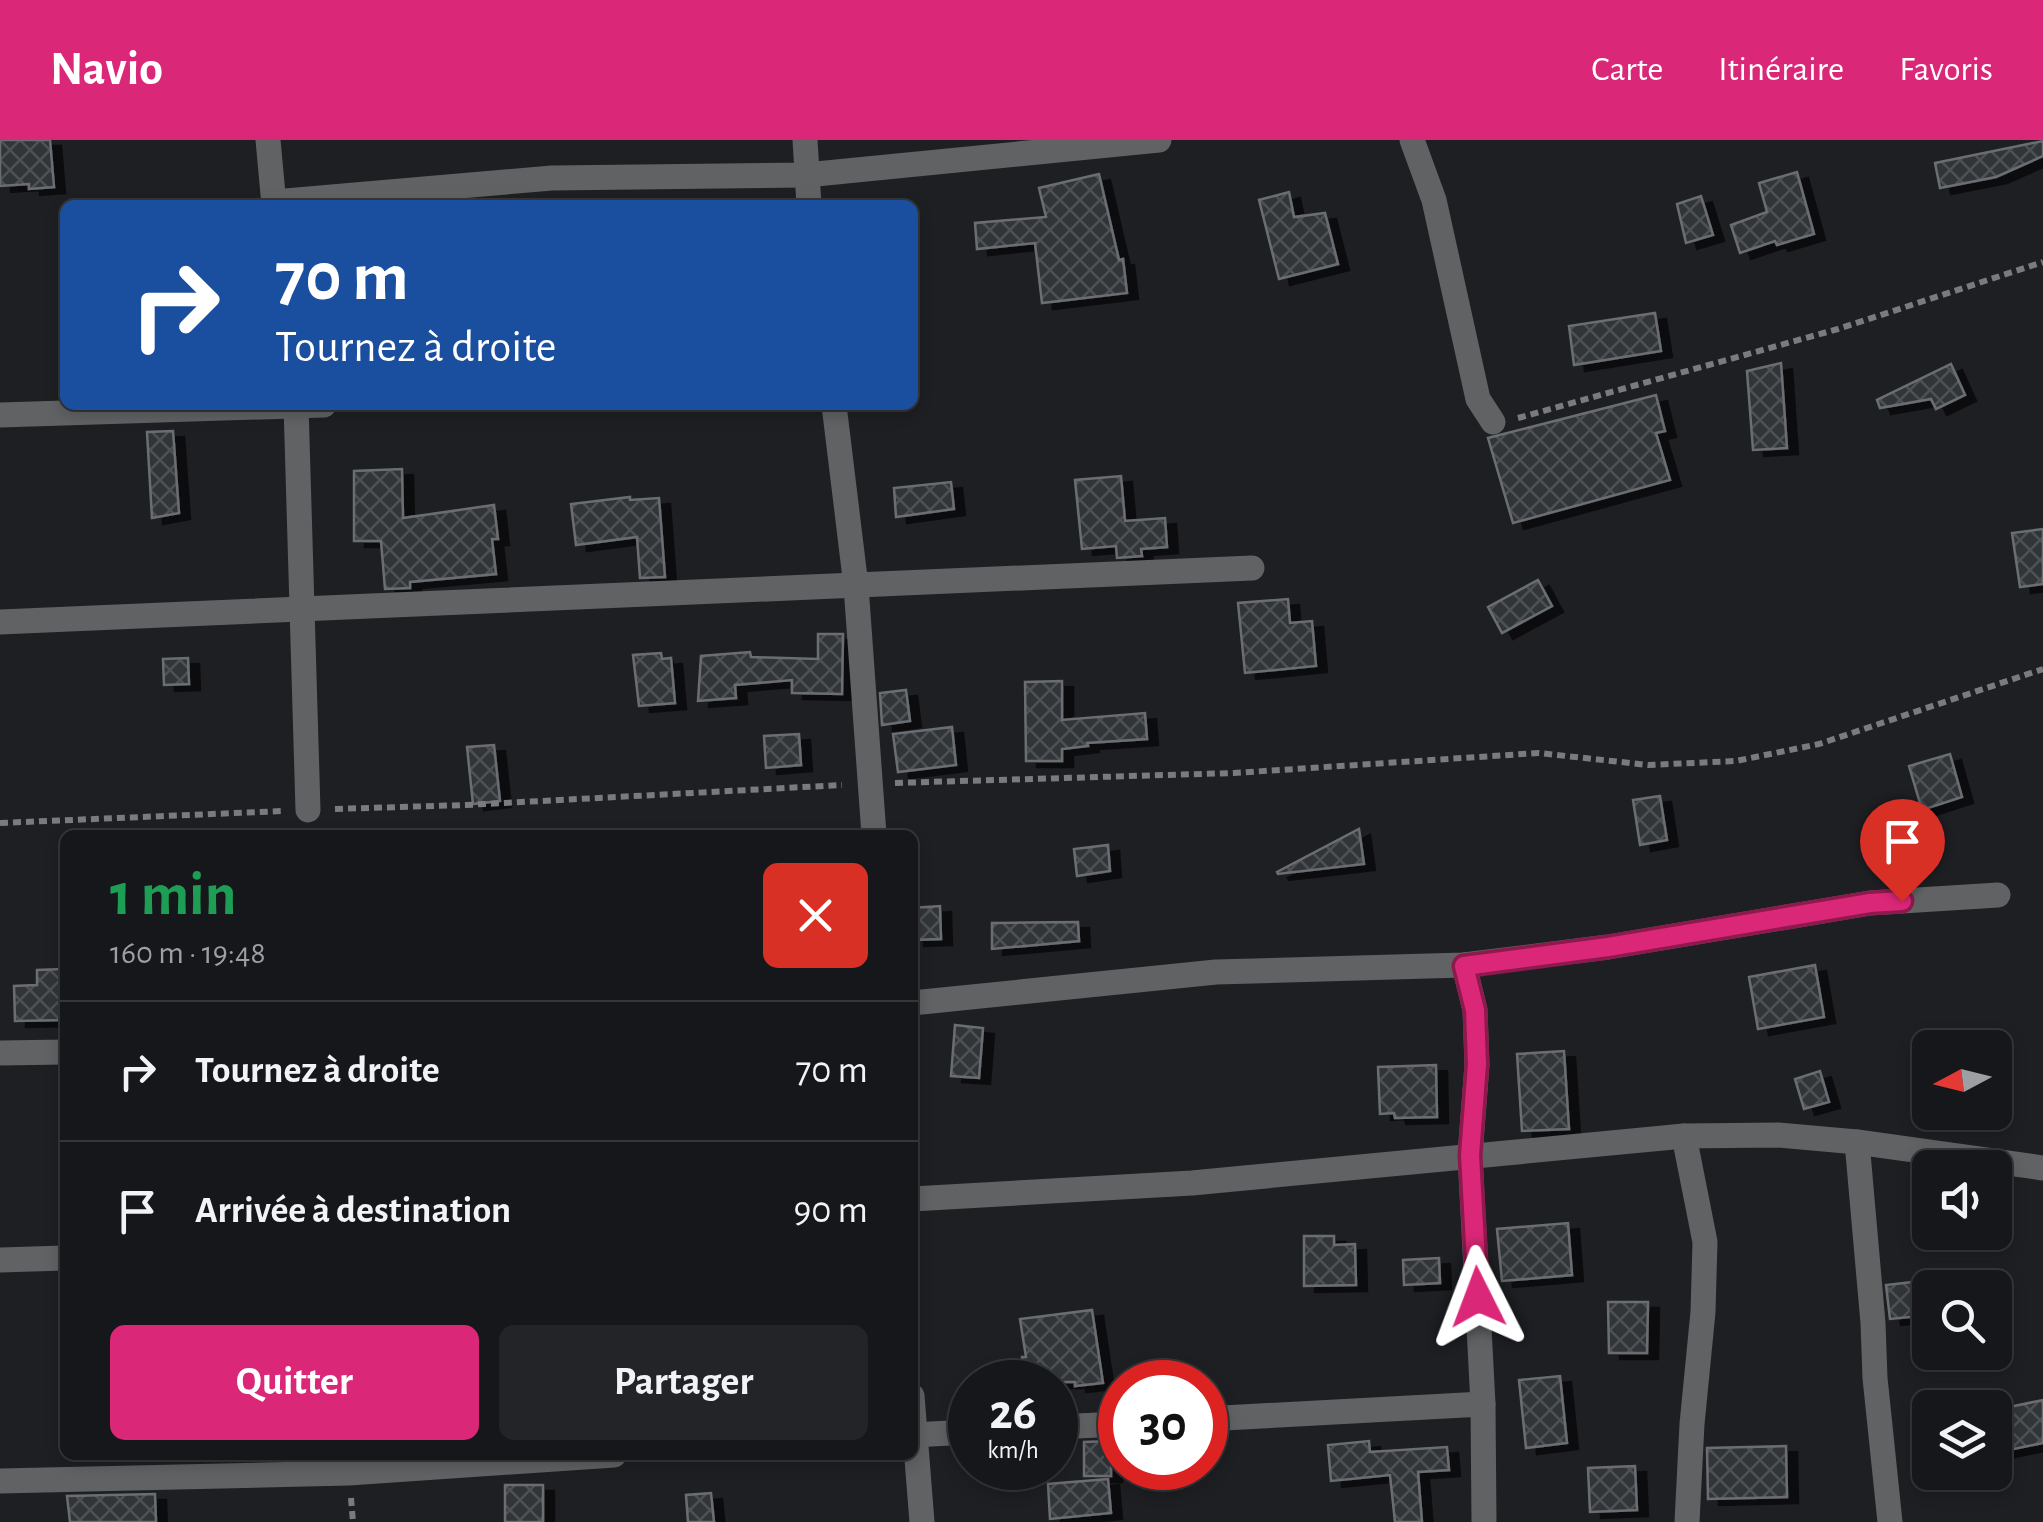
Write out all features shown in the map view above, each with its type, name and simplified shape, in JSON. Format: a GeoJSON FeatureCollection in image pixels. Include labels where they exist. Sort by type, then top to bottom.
{"type":"FeatureCollection","features":[{"type":"Feature","properties":{"kind":"street"},"geometry":{"type":"LineString","coordinates":[[268,140],[274,200]]}},
{"type":"Feature","properties":{"kind":"street"},"geometry":{"type":"LineString","coordinates":[[805,140],[808,200]]}},
{"type":"Feature","properties":{"kind":"street"},"geometry":{"type":"LineString","coordinates":[[307,200],[552,178],[806,175],[1158,140]]}},
{"type":"Feature","properties":{"kind":"street"},"geometry":{"type":"LineString","coordinates":[[1412,140],[1434,200],[1478,399],[1492,422]]}},
{"type":"Feature","properties":{"kind":"street"},"geometry":{"type":"LineString","coordinates":[[0,415],[164,410]]}},
{"type":"Feature","properties":{"kind":"street"},"geometry":{"type":"LineString","coordinates":[[296,410],[308,810]]}},
{"type":"Feature","properties":{"kind":"street"},"geometry":{"type":"LineString","coordinates":[[835,410],[856,586],[874,830]]}},
{"type":"Feature","properties":{"kind":"street"},"geometry":{"type":"LineString","coordinates":[[0,622],[1252,568]]}},
{"type":"Feature","properties":{"kind":"street"},"geometry":{"type":"LineString","coordinates":[[918,1002],[1216,972],[1464,966],[1608,947],[1870,903],[1998,894]]}},
{"type":"Feature","properties":{"kind":"street"},"geometry":{"type":"LineString","coordinates":[[1464,966],[1475,1010],[1477,1064],[1470,1155],[1483,1404],[1484,1522]]}},
{"type":"Feature","properties":{"kind":"street"},"geometry":{"type":"LineString","coordinates":[[0,1053],[60,1052]]}},
{"type":"Feature","properties":{"kind":"street"},"geometry":{"type":"LineString","coordinates":[[918,1199],[1192,1184],[1684,1136],[1778,1135],[1857,1142],[2043,1168]]}},
{"type":"Feature","properties":{"kind":"street"},"geometry":{"type":"LineString","coordinates":[[1684,1136],[1705,1242],[1687,1522]]}},
{"type":"Feature","properties":{"kind":"street"},"geometry":{"type":"LineString","coordinates":[[1857,1142],[1890,1522]]}},
{"type":"Feature","properties":{"kind":"street"},"geometry":{"type":"LineString","coordinates":[[0,1260],[60,1258]]}},
{"type":"Feature","properties":{"kind":"street"},"geometry":{"type":"LineString","coordinates":[[1228,1418],[1483,1404]]}},
{"type":"Feature","properties":{"kind":"street"},"geometry":{"type":"LineString","coordinates":[[918,1435],[948,1433]]}},
{"type":"Feature","properties":{"kind":"street"},"geometry":{"type":"LineString","coordinates":[[0,1480],[349,1472],[536,1460]]}},
{"type":"Feature","properties":{"kind":"street"},"geometry":{"type":"LineString","coordinates":[[916,1460],[922,1522]]}},
{"type":"Feature","properties":{"kind":"path"},"geometry":{"type":"LineString","coordinates":[[1492,422],[1504,422],[1838,329],[2043,262]]}},
{"type":"Feature","properties":{"kind":"path"},"geometry":{"type":"LineString","coordinates":[[0,823],[466,806],[870,784],[1234,773],[1539,754],[1648,766],[1736,761],[1819,744],[2043,670]]}},
{"type":"Feature","properties":{"kind":"building"},"geometry":{"type":"Polygon","coordinates":[[[0,140],[50,140],[54,187],[0,186],[0,140]]]}},
{"type":"Feature","properties":{"kind":"building"},"geometry":{"type":"Polygon","coordinates":[[[2043,141],[2043,156],[1996,177],[1940,188],[1935,163],[2043,141]]]}},
{"type":"Feature","properties":{"kind":"building"},"geometry":{"type":"Polygon","coordinates":[[[1797,172],[1814,234],[1740,253],[1731,225],[1767,212],[1759,183],[1797,172]]]}},
{"type":"Feature","properties":{"kind":"building"},"geometry":{"type":"Polygon","coordinates":[[[1099,174],[1119,260],[1123,259],[1127,293],[1042,303],[1035,243],[977,249],[975,223],[1046,217],[1039,188],[1099,174]]]}},
{"type":"Feature","properties":{"kind":"building"},"geometry":{"type":"Polygon","coordinates":[[[1289,192],[1294,217],[1325,213],[1338,264],[1279,279],[1259,200],[1289,192]]]}},
{"type":"Feature","properties":{"kind":"building"},"geometry":{"type":"Polygon","coordinates":[[[1701,196],[1713,235],[1686,243],[1677,204],[1701,196]]]}},
{"type":"Feature","properties":{"kind":"building"},"geometry":{"type":"Polygon","coordinates":[[[1655,313],[1661,351],[1574,365],[1569,326],[1655,313]]]}},
{"type":"Feature","properties":{"kind":"building"},"geometry":{"type":"Polygon","coordinates":[[[1781,363],[1787,448],[1753,450],[1747,371],[1781,363]]]}},
{"type":"Feature","properties":{"kind":"building"},"geometry":{"type":"Polygon","coordinates":[[[1951,364],[1965,395],[1936,409],[1931,399],[1880,408],[1877,400],[1951,364]]]}},
{"type":"Feature","properties":{"kind":"building"},"geometry":{"type":"Polygon","coordinates":[[[1656,395],[1665,431],[1656,433],[1670,480],[1513,523],[1488,438],[1656,395]]]}},
{"type":"Feature","properties":{"kind":"building"},"geometry":{"type":"Polygon","coordinates":[[[173,431],[179,513],[152,518],[147,432],[173,431]]]}},
{"type":"Feature","properties":{"kind":"building"},"geometry":{"type":"Polygon","coordinates":[[[402,469],[403,518],[494,505],[498,539],[492,539],[496,574],[410,582],[410,588],[385,589],[381,541],[354,541],[354,471],[402,469]]]}},
{"type":"Feature","properties":{"kind":"building"},"geometry":{"type":"Polygon","coordinates":[[[1121,476],[1125,521],[1165,518],[1167,547],[1141,549],[1142,556],[1117,558],[1116,546],[1082,549],[1075,480],[1121,476]]]}},
{"type":"Feature","properties":{"kind":"building"},"geometry":{"type":"Polygon","coordinates":[[[951,482],[954,509],[896,517],[894,488],[951,482]]]}},
{"type":"Feature","properties":{"kind":"building"},"geometry":{"type":"Polygon","coordinates":[[[659,498],[665,577],[640,578],[637,537],[576,545],[571,504],[659,498]]]}},
{"type":"Feature","properties":{"kind":"building"},"geometry":{"type":"Polygon","coordinates":[[[2043,529],[2043,584],[2020,587],[2012,533],[2043,529]]]}},
{"type":"Feature","properties":{"kind":"building"},"geometry":{"type":"Polygon","coordinates":[[[1538,580],[1552,606],[1502,633],[1488,607],[1538,580]]]}},
{"type":"Feature","properties":{"kind":"building"},"geometry":{"type":"Polygon","coordinates":[[[1288,599],[1290,623],[1312,621],[1316,666],[1245,673],[1238,603],[1288,599]]]}},
{"type":"Feature","properties":{"kind":"building"},"geometry":{"type":"Polygon","coordinates":[[[818,634],[843,634],[842,694],[792,693],[792,680],[735,685],[736,698],[698,701],[701,656],[750,652],[751,657],[818,659],[818,634]]]}},
{"type":"Feature","properties":{"kind":"building"},"geometry":{"type":"Polygon","coordinates":[[[661,653],[662,659],[671,658],[675,703],[639,706],[633,655],[661,653]]]}},
{"type":"Feature","properties":{"kind":"building"},"geometry":{"type":"Polygon","coordinates":[[[188,658],[189,684],[164,685],[163,659],[188,658]]]}},
{"type":"Feature","properties":{"kind":"building"},"geometry":{"type":"Polygon","coordinates":[[[1062,681],[1062,720],[1145,713],[1147,739],[1087,743],[1088,746],[1062,749],[1062,761],[1026,761],[1025,682],[1062,681]]]}},
{"type":"Feature","properties":{"kind":"building"},"geometry":{"type":"Polygon","coordinates":[[[906,690],[910,721],[882,725],[880,693],[906,690]]]}},
{"type":"Feature","properties":{"kind":"building"},"geometry":{"type":"Polygon","coordinates":[[[952,727],[956,765],[898,772],[893,734],[952,727]]]}},
{"type":"Feature","properties":{"kind":"building"},"geometry":{"type":"Polygon","coordinates":[[[799,734],[801,765],[766,768],[764,736],[799,734]]]}},
{"type":"Feature","properties":{"kind":"building"},"geometry":{"type":"Polygon","coordinates":[[[494,745],[500,801],[473,804],[467,747],[494,745]]]}},
{"type":"Feature","properties":{"kind":"building"},"geometry":{"type":"Polygon","coordinates":[[[1950,754],[1962,797],[1922,810],[1909,766],[1950,754]]]}},
{"type":"Feature","properties":{"kind":"building"},"geometry":{"type":"Polygon","coordinates":[[[1660,796],[1667,840],[1640,845],[1633,800],[1660,796]]]}},
{"type":"Feature","properties":{"kind":"building"},"geometry":{"type":"Polygon","coordinates":[[[1359,829],[1364,864],[1278,874],[1277,872],[1359,829]]]}},
{"type":"Feature","properties":{"kind":"building"},"geometry":{"type":"Polygon","coordinates":[[[1108,845],[1110,871],[1077,876],[1074,849],[1108,845]]]}},
{"type":"Feature","properties":{"kind":"building"},"geometry":{"type":"Polygon","coordinates":[[[940,906],[941,939],[918,940],[918,908],[940,906]]]}},
{"type":"Feature","properties":{"kind":"building"},"geometry":{"type":"Polygon","coordinates":[[[1078,922],[1079,941],[992,949],[992,923],[1078,922]]]}},
{"type":"Feature","properties":{"kind":"building"},"geometry":{"type":"Polygon","coordinates":[[[1815,965],[1824,1017],[1758,1029],[1749,977],[1815,965]]]}},
{"type":"Feature","properties":{"kind":"building"},"geometry":{"type":"Polygon","coordinates":[[[60,969],[60,1020],[15,1021],[14,986],[37,985],[37,970],[60,969]]]}},
{"type":"Feature","properties":{"kind":"building"},"geometry":{"type":"Polygon","coordinates":[[[955,1025],[983,1028],[979,1078],[951,1076],[955,1025]]]}},
{"type":"Feature","properties":{"kind":"building"},"geometry":{"type":"Polygon","coordinates":[[[1564,1051],[1569,1129],[1522,1131],[1517,1054],[1564,1051]]]}},
{"type":"Feature","properties":{"kind":"building"},"geometry":{"type":"Polygon","coordinates":[[[1436,1065],[1437,1117],[1395,1118],[1394,1113],[1380,1114],[1378,1067],[1436,1065]]]}},
{"type":"Feature","properties":{"kind":"building"},"geometry":{"type":"Polygon","coordinates":[[[1820,1071],[1829,1102],[1804,1109],[1795,1079],[1820,1071]]]}},
{"type":"Feature","properties":{"kind":"building"},"geometry":{"type":"Polygon","coordinates":[[[1568,1223],[1572,1275],[1502,1281],[1497,1229],[1568,1223]]]}},
{"type":"Feature","properties":{"kind":"building"},"geometry":{"type":"Polygon","coordinates":[[[1304,1236],[1334,1236],[1334,1245],[1355,1244],[1356,1285],[1304,1286],[1304,1236]]]}},
{"type":"Feature","properties":{"kind":"building"},"geometry":{"type":"Polygon","coordinates":[[[1439,1258],[1440,1283],[1404,1285],[1403,1260],[1439,1258]]]}},
{"type":"Feature","properties":{"kind":"building"},"geometry":{"type":"Polygon","coordinates":[[[1912,1282],[1912,1317],[1890,1319],[1886,1285],[1912,1282]]]}},
{"type":"Feature","properties":{"kind":"building"},"geometry":{"type":"Polygon","coordinates":[[[1608,1302],[1648,1302],[1647,1353],[1609,1353],[1608,1302]]]}},
{"type":"Feature","properties":{"kind":"building"},"geometry":{"type":"Polygon","coordinates":[[[1092,1310],[1100,1360],[1098,1384],[1078,1386],[1078,1360],[1022,1360],[1026,1357],[1020,1319],[1092,1310]]]}},
{"type":"Feature","properties":{"kind":"building"},"geometry":{"type":"Polygon","coordinates":[[[1560,1376],[1567,1443],[1526,1448],[1519,1380],[1560,1376]]]}},
{"type":"Feature","properties":{"kind":"building"},"geometry":{"type":"Polygon","coordinates":[[[2043,1400],[2043,1443],[2012,1449],[2012,1406],[2043,1400]]]}},
{"type":"Feature","properties":{"kind":"building"},"geometry":{"type":"Polygon","coordinates":[[[1098,1441],[1098,1476],[1084,1476],[1084,1442],[1098,1441]]]}},
{"type":"Feature","properties":{"kind":"building"},"geometry":{"type":"Polygon","coordinates":[[[1369,1441],[1370,1452],[1447,1447],[1449,1470],[1418,1472],[1422,1522],[1395,1522],[1390,1475],[1331,1481],[1328,1445],[1369,1441]]]}},
{"type":"Feature","properties":{"kind":"building"},"geometry":{"type":"Polygon","coordinates":[[[1786,1446],[1787,1497],[1708,1499],[1707,1448],[1786,1446]]]}},
{"type":"Feature","properties":{"kind":"building"},"geometry":{"type":"Polygon","coordinates":[[[1635,1466],[1637,1510],[1590,1512],[1588,1468],[1635,1466]]]}},
{"type":"Feature","properties":{"kind":"building"},"geometry":{"type":"Polygon","coordinates":[[[1098,1480],[1098,1490],[1109,1490],[1111,1513],[1050,1519],[1048,1490],[1078,1490],[1078,1482],[1098,1480]]]}},
{"type":"Feature","properties":{"kind":"building"},"geometry":{"type":"Polygon","coordinates":[[[505,1485],[543,1485],[543,1522],[505,1522],[505,1485]]]}},
{"type":"Feature","properties":{"kind":"building"},"geometry":{"type":"Polygon","coordinates":[[[711,1493],[714,1522],[688,1522],[686,1495],[711,1493]]]}},
{"type":"Feature","properties":{"kind":"building"},"geometry":{"type":"Polygon","coordinates":[[[155,1494],[156,1522],[70,1522],[67,1496],[155,1494]]]}},
{"type":"Feature","properties":{"kind":"route"},"geometry":{"type":"LineString","coordinates":[[1478,1297],[1470,1155],[1477,1064],[1475,1010],[1464,966],[1902,901]]}}]}
